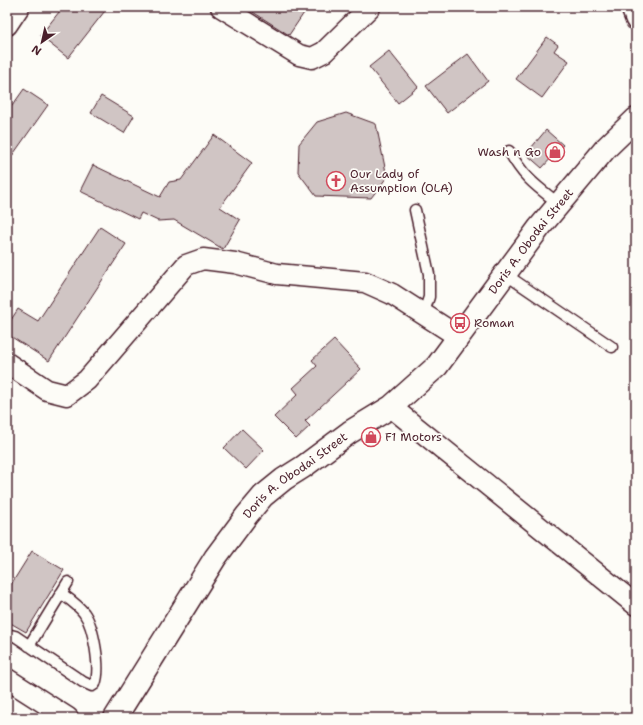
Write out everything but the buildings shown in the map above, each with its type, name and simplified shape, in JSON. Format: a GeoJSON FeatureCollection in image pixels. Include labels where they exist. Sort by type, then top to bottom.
{"type":"FeatureCollection","features":[{"type":"Feature","properties":{"kind":"street"},"geometry":{"type":"LineString","coordinates":[[7,25],[19,7]]}},
{"type":"Feature","properties":{"kind":"street"},"geometry":{"type":"LineString","coordinates":[[221,7],[299,55],[312,58],[324,52],[370,7]]}},
{"type":"Feature","properties":{"kind":"street"},"geometry":{"type":"LineString","coordinates":[[631,7],[636,20]]}},
{"type":"Feature","properties":{"kind":"street","name":"Doris A. Obodai Street"},"geometry":{"type":"LineString","coordinates":[[115,718],[215,558],[263,496],[284,479],[303,467],[350,432],[391,408],[438,366],[504,274],[559,204],[606,148],[636,119]]}},
{"type":"Feature","properties":{"kind":"street"},"geometry":{"type":"LineString","coordinates":[[7,363],[47,390],[68,394],[87,380],[186,265],[204,259],[235,263],[277,274],[365,282],[392,294],[459,337]]}},
{"type":"Feature","properties":{"kind":"street"},"geometry":{"type":"LineString","coordinates":[[391,408],[635,600]]}},
{"type":"Feature","properties":{"kind":"street"},"geometry":{"type":"LineString","coordinates":[[7,679],[68,718]]}},
{"type":"Feature","properties":{"kind":"lane"},"geometry":{"type":"LineString","coordinates":[[509,151],[520,171],[559,204]]}},
{"type":"Feature","properties":{"kind":"lane"},"geometry":{"type":"LineString","coordinates":[[415,210],[429,274],[429,297],[423,315]]}},
{"type":"Feature","properties":{"kind":"lane"},"geometry":{"type":"LineString","coordinates":[[504,274],[612,347]]}},
{"type":"Feature","properties":{"kind":"lane"},"geometry":{"type":"LineString","coordinates":[[28,646],[68,582]]}},
{"type":"Feature","properties":{"kind":"lane"},"geometry":{"type":"LineString","coordinates":[[7,639],[11,635],[15,636],[82,682],[92,686],[95,684],[98,678],[98,664],[91,626],[84,613],[61,593]]}},
{"type":"Feature","properties":{"kind":"place","name":"Wash n Go"},"geometry":{"type":"Point","coordinates":[555,152]}},
{"type":"Feature","properties":{"kind":"place","name":"Our Lady of Assumption (OLA)"},"geometry":{"type":"Point","coordinates":[336,181]}},
{"type":"Feature","properties":{"kind":"place","name":"Roman"},"geometry":{"type":"Point","coordinates":[460,323]}},
{"type":"Feature","properties":{"kind":"place","name":"F1 Motors"},"geometry":{"type":"Point","coordinates":[371,437]}}]}
